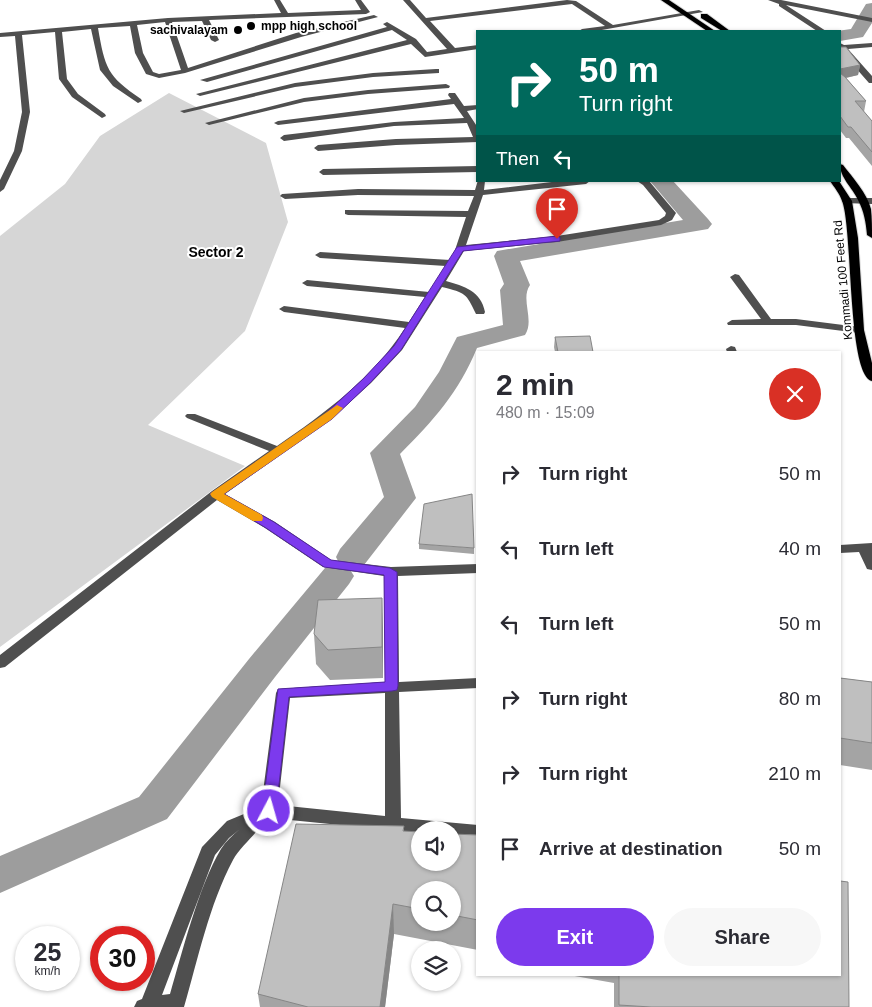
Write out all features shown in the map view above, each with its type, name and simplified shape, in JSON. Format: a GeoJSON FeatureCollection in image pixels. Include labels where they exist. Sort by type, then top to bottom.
{"type":"FeatureCollection","features":[{"type":"Feature","properties":{"kind":"main road"},"geometry":{"type":"LineString","coordinates":[[664,0],[710,30]]}},
{"type":"Feature","properties":{"kind":"main road"},"geometry":{"type":"LineString","coordinates":[[678,0],[725,30]]}},
{"type":"Feature","properties":{"kind":"main road"},"geometry":{"type":"LineString","coordinates":[[841,168],[869,201],[872,235]]}},
{"type":"Feature","properties":{"kind":"main road","name":"Kommadi 100 Feet Rd"},"geometry":{"type":"LineString","coordinates":[[835,182],[847,201],[853,238],[859,330],[866,362],[872,378]]}},
{"type":"Feature","properties":{"kind":"street"},"geometry":{"type":"LineString","coordinates":[[277,0],[286,16]]}},
{"type":"Feature","properties":{"kind":"street"},"geometry":{"type":"LineString","coordinates":[[358,0],[366,12],[413,41],[426,55],[470,120],[476,134]]}},
{"type":"Feature","properties":{"kind":"street"},"geometry":{"type":"LineString","coordinates":[[406,0],[453,51]]}},
{"type":"Feature","properties":{"kind":"street"},"geometry":{"type":"LineString","coordinates":[[773,0],[871,19]]}},
{"type":"Feature","properties":{"kind":"street"},"geometry":{"type":"LineString","coordinates":[[773,0],[820,30]]}},
{"type":"Feature","properties":{"kind":"street"},"geometry":{"type":"LineString","coordinates":[[424,20],[572,1],[614,29]]}},
{"type":"Feature","properties":{"kind":"street"},"geometry":{"type":"LineString","coordinates":[[0,35],[168,20],[366,12]]}},
{"type":"Feature","properties":{"kind":"street"},"geometry":{"type":"LineString","coordinates":[[598,30],[614,29],[699,12]]}},
{"type":"Feature","properties":{"kind":"street"},"geometry":{"type":"LineString","coordinates":[[132,24],[139,53],[150,74],[159,76],[185,70],[299,35],[374,17]]}},
{"type":"Feature","properties":{"kind":"street"},"geometry":{"type":"LineString","coordinates":[[205,18],[214,40]]}},
{"type":"Feature","properties":{"kind":"street"},"geometry":{"type":"LineString","coordinates":[[168,20],[185,70]]}},
{"type":"Feature","properties":{"kind":"street"},"geometry":{"type":"LineString","coordinates":[[94,26],[103,71],[117,87],[138,101]]}},
{"type":"Feature","properties":{"kind":"street"},"geometry":{"type":"LineString","coordinates":[[204,80],[393,28]]}},
{"type":"Feature","properties":{"kind":"street"},"geometry":{"type":"LineString","coordinates":[[58,29],[63,79],[66,85],[78,99],[102,116]]}},
{"type":"Feature","properties":{"kind":"street"},"geometry":{"type":"LineString","coordinates":[[0,189],[18,151],[26,112],[18,33]]}},
{"type":"Feature","properties":{"kind":"street"},"geometry":{"type":"LineString","coordinates":[[200,94],[413,41]]}},
{"type":"Feature","properties":{"kind":"street"},"geometry":{"type":"LineString","coordinates":[[841,46],[872,44]]}},
{"type":"Feature","properties":{"kind":"street"},"geometry":{"type":"LineString","coordinates":[[841,46],[872,81]]}},
{"type":"Feature","properties":{"kind":"street"},"geometry":{"type":"LineString","coordinates":[[426,55],[476,47]]}},
{"type":"Feature","properties":{"kind":"street"},"geometry":{"type":"LineString","coordinates":[[184,111],[304,84],[373,75],[436,70]]}},
{"type":"Feature","properties":{"kind":"street"},"geometry":{"type":"LineString","coordinates":[[209,123],[304,100],[368,92],[446,86]]}},
{"type":"Feature","properties":{"kind":"street"},"geometry":{"type":"LineString","coordinates":[[278,123],[387,108],[456,101]]}},
{"type":"Feature","properties":{"kind":"street"},"geometry":{"type":"LineString","coordinates":[[462,109],[476,107]]}},
{"type":"Feature","properties":{"kind":"street"},"geometry":{"type":"LineString","coordinates":[[284,138],[394,124],[470,120]]}},
{"type":"Feature","properties":{"kind":"street"},"geometry":{"type":"LineString","coordinates":[[318,148],[476,138]]}},
{"type":"Feature","properties":{"kind":"street"},"geometry":{"type":"LineString","coordinates":[[322,172],[476,169]]}},
{"type":"Feature","properties":{"kind":"street"},"geometry":{"type":"LineString","coordinates":[[285,196],[568,182]]}},
{"type":"Feature","properties":{"kind":"street"},"geometry":{"type":"LineString","coordinates":[[460,249],[557,239],[661,222],[669,218],[671,214],[646,184],[642,182]]}},
{"type":"Feature","properties":{"kind":"street"},"geometry":{"type":"LineString","coordinates":[[0,663],[216,494],[328,416],[367,381],[398,348],[452,264],[460,249],[480,187]]}},
{"type":"Feature","properties":{"kind":"street"},"geometry":{"type":"LineString","coordinates":[[847,201],[869,201]]}},
{"type":"Feature","properties":{"kind":"street"},"geometry":{"type":"LineString","coordinates":[[348,212],[472,214]]}},
{"type":"Feature","properties":{"kind":"street"},"geometry":{"type":"LineString","coordinates":[[320,255],[452,264]]}},
{"type":"Feature","properties":{"kind":"street"},"geometry":{"type":"LineString","coordinates":[[735,276],[767,321]]}},
{"type":"Feature","properties":{"kind":"street"},"geometry":{"type":"LineString","coordinates":[[308,283],[433,295]]}},
{"type":"Feature","properties":{"kind":"street"},"geometry":{"type":"LineString","coordinates":[[440,283],[470,293],[479,304],[480,312]]}},
{"type":"Feature","properties":{"kind":"street"},"geometry":{"type":"LineString","coordinates":[[284,309],[412,326]]}},
{"type":"Feature","properties":{"kind":"street"},"geometry":{"type":"LineString","coordinates":[[732,322],[796,322],[859,330]]}},
{"type":"Feature","properties":{"kind":"street"},"geometry":{"type":"LineString","coordinates":[[192,416],[278,450]]}},
{"type":"Feature","properties":{"kind":"street"},"geometry":{"type":"LineString","coordinates":[[216,494],[270,525],[328,564],[390,572],[476,568]]}},
{"type":"Feature","properties":{"kind":"street"},"geometry":{"type":"LineString","coordinates":[[841,549],[868,547],[872,566]]}},
{"type":"Feature","properties":{"kind":"street"},"geometry":{"type":"LineString","coordinates":[[390,572],[393,824]]}},
{"type":"Feature","properties":{"kind":"street"},"geometry":{"type":"LineString","coordinates":[[476,683],[283,693],[263,814],[226,856],[204,914],[176,1004],[146,1006],[208,852],[218,838],[230,827],[242,820],[263,814],[476,832]]}},
{"type":"Feature","properties":{"kind":"shaded area"},"geometry":{"type":"Polygon","coordinates":[[[169,93],[266,143],[288,222],[245,331],[148,425],[245,466],[0,647],[0,236],[65,184],[100,136],[169,93]]]}},
{"type":"Feature","properties":{"kind":"building"},"geometry":{"type":"Polygon","coordinates":[[[841,47],[846,47],[860,65],[841,69],[841,47]]]}},
{"type":"Feature","properties":{"kind":"building"},"geometry":{"type":"Polygon","coordinates":[[[841,74],[866,101],[855,101],[872,121],[872,152],[851,127],[848,127],[841,117],[841,74]]]}},
{"type":"Feature","properties":{"kind":"building"},"geometry":{"type":"Polygon","coordinates":[[[590,336],[593,351],[558,351],[555,337],[590,336]]]}},
{"type":"Feature","properties":{"kind":"building"},"geometry":{"type":"Polygon","coordinates":[[[472,494],[474,548],[419,544],[424,504],[472,494]]]}},
{"type":"Feature","properties":{"kind":"building"},"geometry":{"type":"Polygon","coordinates":[[[382,598],[382,647],[328,650],[314,634],[318,600],[382,598]]]}},
{"type":"Feature","properties":{"kind":"building"},"geometry":{"type":"Polygon","coordinates":[[[841,678],[872,682],[872,743],[841,738],[841,678]]]}},
{"type":"Feature","properties":{"kind":"building"},"geometry":{"type":"Polygon","coordinates":[[[296,824],[404,826],[403,831],[411,831],[411,871],[461,871],[461,834],[476,835],[476,920],[461,917],[461,881],[411,881],[411,907],[393,904],[380,1007],[308,1007],[258,994],[296,824]]]}},
{"type":"Feature","properties":{"kind":"building"},"geometry":{"type":"Polygon","coordinates":[[[841,881],[848,882],[849,1007],[651,1007],[619,1005],[619,976],[841,976],[841,881]]]}},
{"type":"Feature","properties":{"kind":"waterway"},"geometry":{"type":"LineString","coordinates":[[841,36],[857,33],[872,8]]}},
{"type":"Feature","properties":{"kind":"waterway"},"geometry":{"type":"LineString","coordinates":[[352,557],[400,498],[385,453],[425,413],[453,373],[466,343],[516,329],[513,290],[517,285],[506,256],[700,224],[662,182]]}},
{"type":"Feature","properties":{"kind":"waterway"},"geometry":{"type":"LineString","coordinates":[[0,875],[153,808],[262,668],[337,576]]}},
{"type":"Feature","properties":{"kind":"slow traffic"},"geometry":{"type":"LineString","coordinates":[[258,518],[216,494],[337,408]]}},
{"type":"Feature","properties":{"kind":"place","name":"mpp high school"},"geometry":{"type":"Point","coordinates":[251,26]}},
{"type":"Feature","properties":{"kind":"place","name":"sachivalayam"},"geometry":{"type":"Point","coordinates":[238,30]}},
{"type":"Feature","properties":{"kind":"district","name":"Sector 2"},"geometry":{"type":"Point","coordinates":[216,252]}},
{"type":"Feature","properties":{"kind":"route"},"geometry":{"type":"LineString","coordinates":[[269,811],[283,693],[392,686],[390,572],[328,564],[270,525],[216,494],[328,416],[367,381],[398,348],[460,249],[557,239]]}}]}
